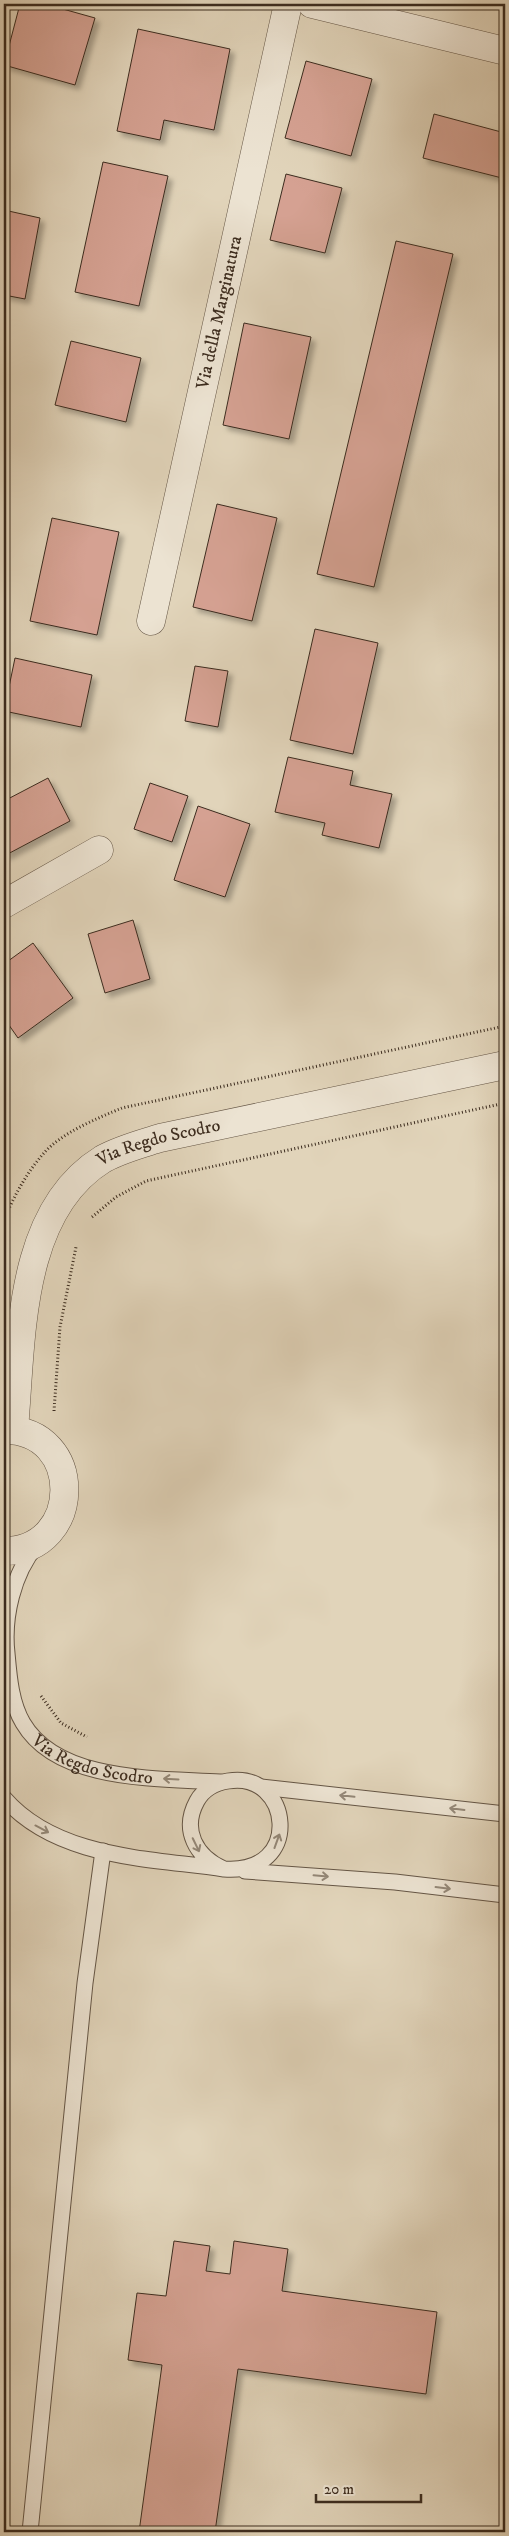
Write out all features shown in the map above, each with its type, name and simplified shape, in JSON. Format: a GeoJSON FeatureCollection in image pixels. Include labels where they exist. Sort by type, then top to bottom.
{"type":"FeatureCollection","features":[{"type":"Feature","properties":{"kind":"street","name":"Via della Marginatura"},"geometry":{"type":"LineString","coordinates":[[151,621],[288,4]]}},
{"type":"Feature","properties":{"kind":"street"},"geometry":{"type":"LineString","coordinates":[[312,4],[505,51]]}},
{"type":"Feature","properties":{"kind":"street"},"geometry":{"type":"LineString","coordinates":[[4,904],[99,850]]}},
{"type":"Feature","properties":{"kind":"street","name":"Via Regdo Scodro"},"geometry":{"type":"LineString","coordinates":[[4,1551],[29,1547],[44,1538],[57,1522],[64,1504],[65,1484],[60,1464],[49,1448],[33,1436],[9,1430],[34,1258],[43,1233],[62,1198],[90,1168],[122,1150],[160,1138],[505,1065]]}},
{"type":"Feature","properties":{"kind":"lane","name":"Via Regdo Scodro"},"geometry":{"type":"LineString","coordinates":[[44,1538],[24,1564],[18,1576],[8,1615],[6,1632],[12,1692],[22,1722],[29,1733],[51,1752],[97,1770],[137,1777],[220,1782],[248,1781],[261,1787],[505,1814]]}},
{"type":"Feature","properties":{"kind":"lane"},"geometry":{"type":"LineString","coordinates":[[220,1782],[200,1797],[193,1808],[190,1821],[195,1845],[202,1856],[212,1864],[231,1869],[252,1868],[264,1860],[273,1849],[279,1836],[281,1822],[278,1809],[271,1797],[261,1787]]}},
{"type":"Feature","properties":{"kind":"lane"},"geometry":{"type":"LineString","coordinates":[[4,1798],[13,1808],[38,1827],[71,1843],[103,1851],[231,1869],[395,1882],[505,1895]]}},
{"type":"Feature","properties":{"kind":"lane"},"geometry":{"type":"LineString","coordinates":[[30,2532],[85,1983],[103,1851]]}},
{"type":"Feature","properties":{"kind":"path"},"geometry":{"type":"LineString","coordinates":[[87,1224],[92,1217],[116,1197],[146,1181],[505,1103]]}},
{"type":"Feature","properties":{"kind":"path"},"geometry":{"type":"LineString","coordinates":[[54,1418],[60,1327],[71,1262],[79,1238]]}},
{"type":"Feature","properties":{"kind":"path"},"geometry":{"type":"LineString","coordinates":[[39,1691],[61,1723],[94,1740]]}},
{"type":"Feature","properties":{"kind":"building"},"geometry":{"type":"Polygon","coordinates":[[[20,4],[45,4],[95,18],[75,85],[4,65],[20,4]]]}},
{"type":"Feature","properties":{"kind":"building"},"geometry":{"type":"Polygon","coordinates":[[[138,29],[230,49],[214,130],[164,120],[160,140],[117,131],[138,29]]]}},
{"type":"Feature","properties":{"kind":"building"},"geometry":{"type":"Polygon","coordinates":[[[306,61],[372,79],[351,156],[285,138],[306,61]]]}},
{"type":"Feature","properties":{"kind":"building"},"geometry":{"type":"Polygon","coordinates":[[[434,114],[505,133],[505,167],[502,178],[423,158],[434,114]]]}},
{"type":"Feature","properties":{"kind":"building"},"geometry":{"type":"Polygon","coordinates":[[[103,162],[168,176],[139,306],[75,292],[103,162]]]}},
{"type":"Feature","properties":{"kind":"building"},"geometry":{"type":"Polygon","coordinates":[[[286,174],[342,188],[325,253],[270,240],[286,174]]]}},
{"type":"Feature","properties":{"kind":"building"},"geometry":{"type":"Polygon","coordinates":[[[4,210],[40,218],[25,299],[4,295],[4,210]]]}},
{"type":"Feature","properties":{"kind":"building"},"geometry":{"type":"Polygon","coordinates":[[[396,241],[453,254],[374,587],[317,574],[396,241]]]}},
{"type":"Feature","properties":{"kind":"building"},"geometry":{"type":"Polygon","coordinates":[[[244,323],[311,337],[289,439],[223,425],[244,323]]]}},
{"type":"Feature","properties":{"kind":"building"},"geometry":{"type":"Polygon","coordinates":[[[71,341],[141,358],[126,422],[55,405],[71,341]]]}},
{"type":"Feature","properties":{"kind":"building"},"geometry":{"type":"Polygon","coordinates":[[[217,504],[277,518],[252,621],[193,607],[217,504]]]}},
{"type":"Feature","properties":{"kind":"building"},"geometry":{"type":"Polygon","coordinates":[[[52,518],[119,532],[97,635],[30,621],[52,518]]]}},
{"type":"Feature","properties":{"kind":"building"},"geometry":{"type":"Polygon","coordinates":[[[315,629],[378,643],[353,754],[290,740],[315,629]]]}},
{"type":"Feature","properties":{"kind":"building"},"geometry":{"type":"Polygon","coordinates":[[[15,658],[92,675],[81,727],[4,711],[15,658]]]}},
{"type":"Feature","properties":{"kind":"building"},"geometry":{"type":"Polygon","coordinates":[[[195,666],[228,671],[218,727],[185,721],[195,666]]]}},
{"type":"Feature","properties":{"kind":"building"},"geometry":{"type":"Polygon","coordinates":[[[288,757],[353,771],[350,785],[392,794],[379,848],[322,835],[325,823],[275,812],[288,757]]]}},
{"type":"Feature","properties":{"kind":"building"},"geometry":{"type":"Polygon","coordinates":[[[48,778],[70,821],[4,856],[4,801],[48,778]]]}},
{"type":"Feature","properties":{"kind":"building"},"geometry":{"type":"Polygon","coordinates":[[[150,783],[188,796],[172,842],[134,829],[150,783]]]}},
{"type":"Feature","properties":{"kind":"building"},"geometry":{"type":"Polygon","coordinates":[[[198,806],[250,824],[225,897],[174,880],[198,806]]]}},
{"type":"Feature","properties":{"kind":"building"},"geometry":{"type":"Polygon","coordinates":[[[133,920],[150,979],[105,993],[88,934],[133,920]]]}},
{"type":"Feature","properties":{"kind":"building"},"geometry":{"type":"Polygon","coordinates":[[[33,943],[73,998],[18,1038],[4,1018],[4,964],[33,943]]]}},
{"type":"Feature","properties":{"kind":"building"},"geometry":{"type":"Polygon","coordinates":[[[174,2241],[210,2246],[206,2271],[230,2274],[234,2241],[288,2249],[282,2291],[437,2312],[426,2394],[238,2369],[215,2532],[139,2532],[162,2365],[128,2360],[137,2293],[166,2296],[174,2241]]]}}]}
